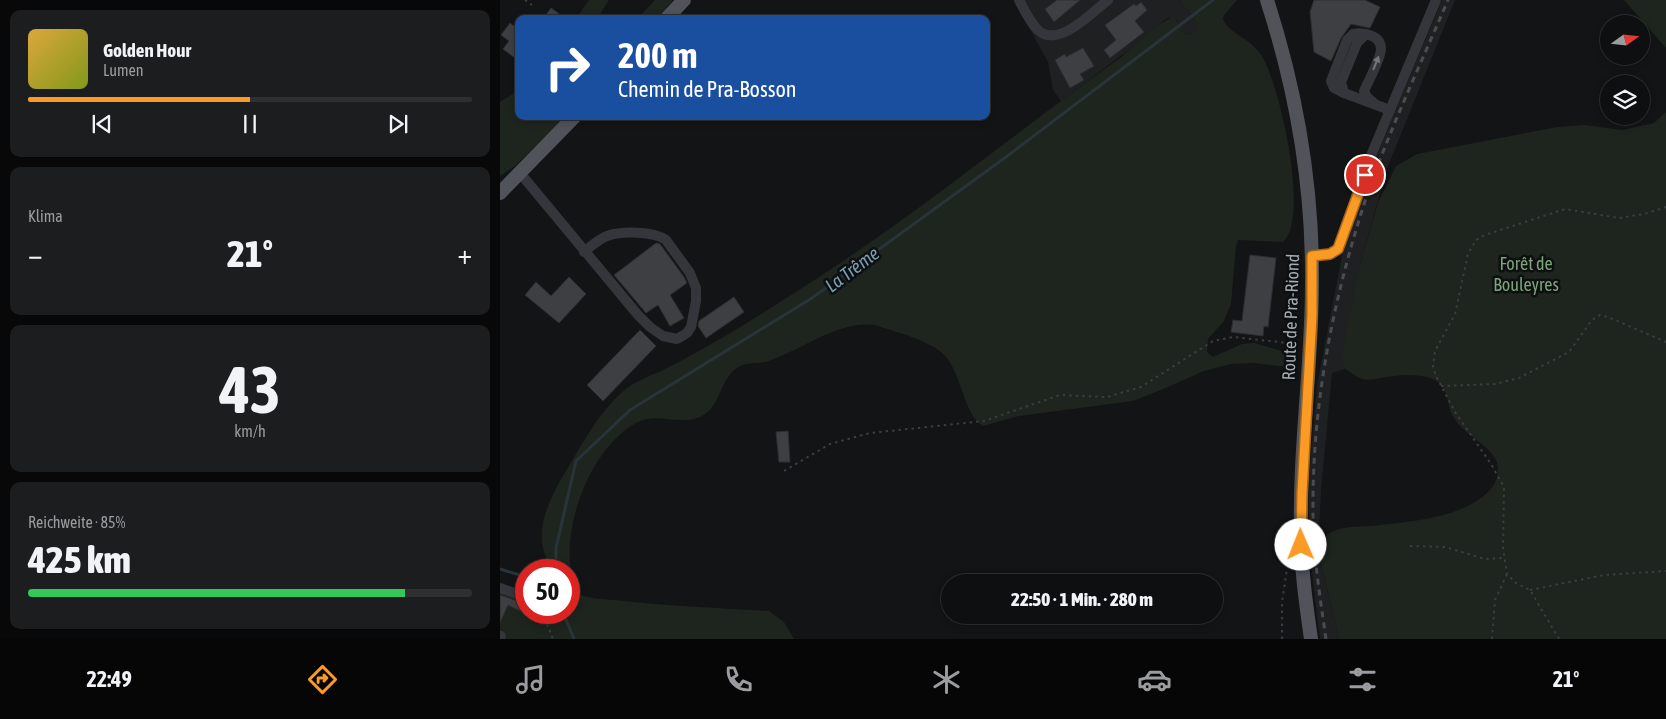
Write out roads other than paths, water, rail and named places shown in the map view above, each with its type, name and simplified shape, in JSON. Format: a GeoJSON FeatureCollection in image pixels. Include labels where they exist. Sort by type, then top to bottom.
{"type":"FeatureCollection","features":[{"type":"Feature","properties":{"kind":"main road"},"geometry":{"type":"LineString","coordinates":[[670,15],[684,0]]}},
{"type":"Feature","properties":{"kind":"main road","name":"Route de Pra-Riond"},"geometry":{"type":"LineString","coordinates":[[1267,0],[1289,76],[1301,133],[1308,190],[1312,256],[1312,315],[1301,508],[1302,556],[1311,639]]}},
{"type":"Feature","properties":{"kind":"main road"},"geometry":{"type":"LineString","coordinates":[[500,193],[571,120]]}},
{"type":"Feature","properties":{"kind":"street"},"geometry":{"type":"LineString","coordinates":[[1019,0],[1036,29],[1045,36],[1051,37],[1068,30],[1108,0]]}},
{"type":"Feature","properties":{"kind":"street"},"geometry":{"type":"LineString","coordinates":[[1312,256],[1333,253],[1340,246],[1370,158],[1436,0]]}},
{"type":"Feature","properties":{"kind":"street"},"geometry":{"type":"LineString","coordinates":[[1376,105],[1367,97],[1364,91],[1381,50],[1379,42],[1373,36],[1352,34],[1347,40],[1331,81],[1334,88],[1344,93],[1376,105],[1390,110]]}},
{"type":"Feature","properties":{"kind":"street"},"geometry":{"type":"LineString","coordinates":[[520,174],[584,252],[650,327],[670,338],[678,339],[687,333],[694,315],[696,301],[695,281],[666,240],[660,236],[646,233],[608,235],[584,252]]}},
{"type":"Feature","properties":{"kind":"street"},"geometry":{"type":"LineString","coordinates":[[500,588],[515,594]]}},
{"type":"Feature","properties":{"kind":"waterway","name":"La Trême"},"geometry":{"type":"LineString","coordinates":[[556,559],[556,548],[576,461],[630,410],[812,298],[1006,157],[1213,0]]}},
{"type":"Feature","properties":{"kind":"waterway"},"geometry":{"type":"LineString","coordinates":[[500,569],[515,574]]}},
{"type":"Feature","properties":{"kind":"waterway","name":"La Trême"},"geometry":{"type":"LineString","coordinates":[[568,624],[574,639]]}},
{"type":"Feature","properties":{"kind":"railway"},"geometry":{"type":"LineString","coordinates":[[1326,639],[1319,591],[1313,511],[1316,430],[1327,349],[1345,270],[1368,192],[1396,119],[1448,0]]}},
{"type":"Feature","properties":{"kind":"park label","name":"Forêt de Bouleyres"},"geometry":{"type":"Point","coordinates":[1526,274]}}]}
